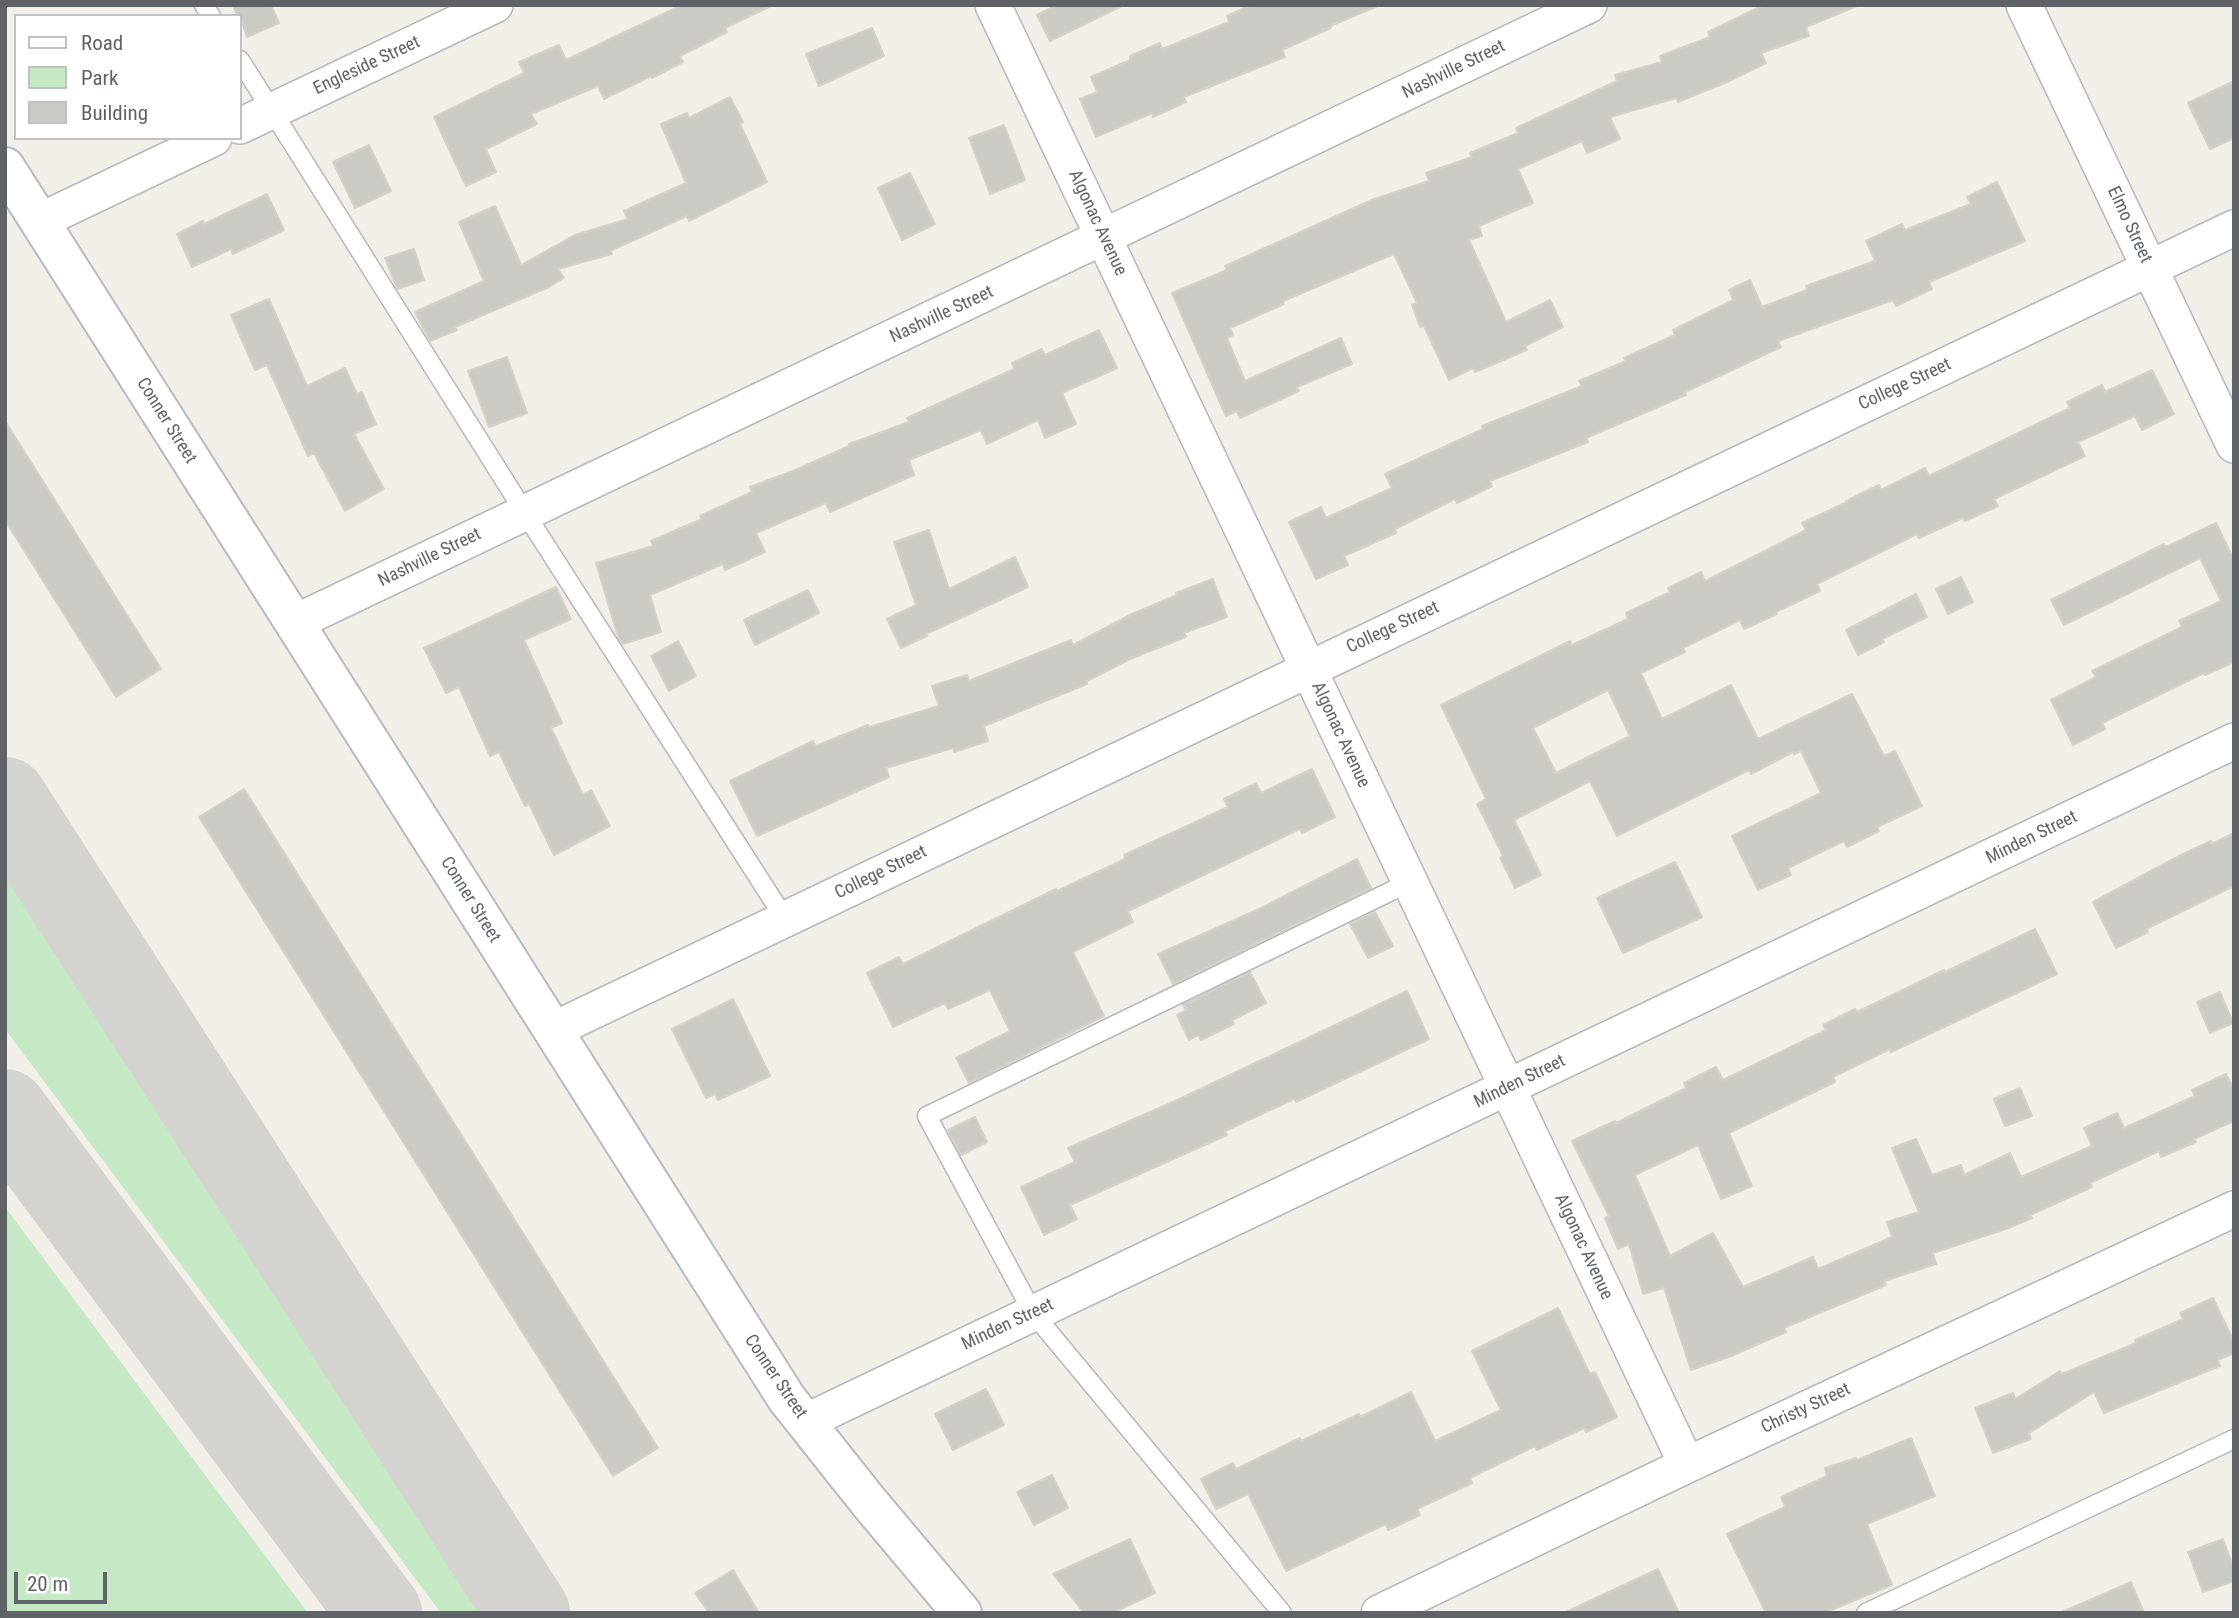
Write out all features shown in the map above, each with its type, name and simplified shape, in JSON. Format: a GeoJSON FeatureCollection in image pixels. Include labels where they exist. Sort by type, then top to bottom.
{"type":"FeatureCollection","features":[{"type":"Feature","properties":{"kind":"main road","name":"Conner Street"},"geometry":{"type":"LineString","coordinates":[[5,167],[787,1399],[962,1613]]}},
{"type":"Feature","properties":{"kind":"street","name":"Engleside Street"},"geometry":{"type":"LineString","coordinates":[[242,125],[495,5]]}},
{"type":"Feature","properties":{"kind":"street","name":"Algonac Avenue"},"geometry":{"type":"LineString","coordinates":[[993,5],[1687,1465]]}},
{"type":"Feature","properties":{"kind":"street","name":"Nashville Street"},"geometry":{"type":"LineString","coordinates":[[294,623],[1589,5]]}},
{"type":"Feature","properties":{"kind":"street","name":"Elmo Street"},"geometry":{"type":"LineString","coordinates":[[2024,5],[2234,445]]}},
{"type":"Feature","properties":{"kind":"street"},"geometry":{"type":"LineString","coordinates":[[40,221],[210,140]]}},
{"type":"Feature","properties":{"kind":"street","name":"College Street"},"geometry":{"type":"LineString","coordinates":[[553,1030],[2234,228]]}},
{"type":"Feature","properties":{"kind":"street","name":"Minden Street"},"geometry":{"type":"LineString","coordinates":[[805,1422],[2234,741]]}},
{"type":"Feature","properties":{"kind":"street","name":"Christy Street"},"geometry":{"type":"LineString","coordinates":[[1379,1613],[1687,1465],[2234,1209]]}},
{"type":"Feature","properties":{"kind":"lane"},"geometry":{"type":"LineString","coordinates":[[242,63],[525,513],[786,919]]}},
{"type":"Feature","properties":{"kind":"lane"},"geometry":{"type":"LineString","coordinates":[[1282,1613],[1033,1313],[927,1116],[1410,882]]}},
{"type":"Feature","properties":{"kind":"lane"},"geometry":{"type":"LineString","coordinates":[[1866,1613],[2234,1439]]}},
{"type":"Feature","properties":{"kind":"green space"},"geometry":{"type":"Polygon","coordinates":[[[5,860],[477,1595],[485,1613],[441,1613],[5,1029],[5,860]]]}},
{"type":"Feature","properties":{"kind":"green space"},"geometry":{"type":"Polygon","coordinates":[[[5,1207],[308,1613],[5,1613],[5,1207]]]}},
{"type":"Feature","properties":{"kind":"building"},"geometry":{"type":"Polygon","coordinates":[[[233,5],[271,5],[279,23],[247,37],[242,14],[236,14],[233,5]]]}},
{"type":"Feature","properties":{"kind":"building"},"geometry":{"type":"Polygon","coordinates":[[[682,5],[773,5],[725,28],[727,32],[680,56],[683,62],[652,78],[651,76],[604,99],[598,86],[531,114],[537,124],[486,149],[496,172],[466,186],[434,117],[524,73],[519,62],[559,45],[566,60],[682,5]]]}},
{"type":"Feature","properties":{"kind":"building"},"geometry":{"type":"Polygon","coordinates":[[[1057,5],[1124,5],[1050,41],[1037,15],[1057,5]]]}},
{"type":"Feature","properties":{"kind":"building"},"geometry":{"type":"Polygon","coordinates":[[[1251,5],[1378,6],[1282,50],[1285,57],[1184,97],[1186,102],[1153,117],[1152,113],[1096,137],[1080,99],[1097,92],[1091,77],[1160,43],[1162,49],[1229,22],[1227,16],[1251,5]]]}},
{"type":"Feature","properties":{"kind":"building"},"geometry":{"type":"Polygon","coordinates":[[[1764,5],[1857,6],[1806,27],[1809,36],[1761,53],[1766,63],[1727,82],[1678,102],[1676,98],[1610,117],[1620,139],[1587,153],[1582,141],[1518,169],[1533,203],[1479,226],[1482,236],[1469,240],[1506,322],[1550,300],[1563,327],[1525,346],[1527,350],[1475,372],[1473,368],[1449,380],[1424,326],[1420,327],[1412,305],[1417,303],[1394,254],[1283,301],[1284,304],[1230,328],[1233,335],[1227,338],[1245,381],[1341,338],[1352,364],[1297,387],[1299,391],[1240,418],[1237,411],[1226,416],[1172,293],[1227,270],[1225,266],[1374,199],[1429,181],[1426,173],[1472,157],[1470,153],[1518,133],[1516,128],[1617,81],[1615,75],[1662,62],[1660,56],[1710,37],[1708,32],[1764,5]]]}},
{"type":"Feature","properties":{"kind":"building"},"geometry":{"type":"Polygon","coordinates":[[[872,28],[884,56],[819,86],[806,54],[872,28]]]}},
{"type":"Feature","properties":{"kind":"building"},"geometry":{"type":"Polygon","coordinates":[[[2234,81],[2234,138],[2210,149],[2188,103],[2234,81]]]}},
{"type":"Feature","properties":{"kind":"building"},"geometry":{"type":"Polygon","coordinates":[[[730,97],[767,182],[689,221],[687,216],[610,251],[612,254],[558,269],[564,278],[549,287],[455,327],[457,330],[430,341],[415,312],[484,281],[459,222],[495,206],[521,265],[575,235],[628,219],[624,211],[686,183],[661,124],[687,113],[689,118],[730,97]]]}},
{"type":"Feature","properties":{"kind":"building"},"geometry":{"type":"Polygon","coordinates":[[[1004,125],[1025,180],[990,194],[969,138],[1004,125]]]}},
{"type":"Feature","properties":{"kind":"building"},"geometry":{"type":"Polygon","coordinates":[[[369,145],[391,191],[355,208],[333,162],[369,145]]]}},
{"type":"Feature","properties":{"kind":"building"},"geometry":{"type":"Polygon","coordinates":[[[910,173],[935,224],[902,240],[878,188],[910,173]]]}},
{"type":"Feature","properties":{"kind":"building"},"geometry":{"type":"Polygon","coordinates":[[[1997,182],[2025,241],[1929,282],[1932,289],[1896,306],[1893,300],[1778,341],[1781,347],[1685,392],[1686,395],[1586,438],[1588,442],[1490,481],[1492,486],[1457,503],[1455,499],[1395,529],[1396,533],[1344,556],[1348,565],[1316,579],[1289,522],[1321,507],[1326,518],[1392,488],[1385,474],[1483,429],[1482,426],[1582,386],[1579,381],[1626,361],[1624,358],[1675,335],[1673,330],[1733,300],[1729,290],[1750,280],[1762,307],[1807,290],[1806,286],[1875,261],[1866,241],[1902,224],[1905,230],[1971,204],[1967,197],[1997,182]]]}},
{"type":"Feature","properties":{"kind":"building"},"geometry":{"type":"Polygon","coordinates":[[[267,194],[284,230],[233,254],[231,249],[192,267],[177,234],[267,194]]]}},
{"type":"Feature","properties":{"kind":"building"},"geometry":{"type":"Polygon","coordinates":[[[414,249],[424,280],[397,289],[385,258],[414,249]]]}},
{"type":"Feature","properties":{"kind":"building"},"geometry":{"type":"Polygon","coordinates":[[[269,299],[307,386],[345,368],[357,394],[362,392],[376,424],[354,434],[384,489],[345,511],[314,453],[308,456],[267,365],[255,370],[231,315],[269,299]]]}},
{"type":"Feature","properties":{"kind":"building"},"geometry":{"type":"Polygon","coordinates":[[[1099,330],[1117,368],[1062,393],[1076,424],[1045,438],[1038,420],[987,444],[981,430],[909,460],[914,475],[830,512],[826,503],[756,533],[765,552],[725,570],[723,564],[650,595],[661,632],[623,644],[618,637],[596,563],[653,546],[651,541],[702,519],[700,516],[752,492],[750,487],[793,471],[849,444],[909,422],[907,418],[1014,369],[1012,363],[1042,349],[1045,355],[1099,330]]]}},
{"type":"Feature","properties":{"kind":"building"},"geometry":{"type":"Polygon","coordinates":[[[507,357],[527,413],[489,427],[468,371],[507,357]]]}},
{"type":"Feature","properties":{"kind":"building"},"geometry":{"type":"Polygon","coordinates":[[[2152,370],[2174,414],[2142,430],[2135,416],[2078,442],[2085,456],[1994,499],[1998,506],[1919,538],[1917,534],[1817,584],[1820,591],[1776,612],[1777,614],[1744,629],[1740,620],[1683,648],[1685,652],[1641,673],[1662,719],[1731,685],[1758,739],[1852,694],[1884,756],[1895,751],[1922,806],[1877,827],[1879,831],[1847,847],[1844,841],[1788,868],[1791,875],[1758,890],[1732,836],[1821,793],[1801,751],[1794,754],[1793,752],[1751,774],[1749,770],[1617,836],[1590,781],[1514,820],[1541,875],[1515,888],[1500,858],[1503,856],[1477,804],[1486,799],[1441,705],[1570,641],[1572,645],[1628,619],[1626,613],[1670,592],[1668,588],[1701,572],[1705,581],[1761,553],[1806,530],[1802,523],[1879,485],[1881,490],[1925,468],[1929,476],[2070,408],[2067,402],[2102,385],[2105,392],[2152,370]],[[1608,690],[1533,728],[1556,773],[1630,736],[1608,690]]]}},
{"type":"Feature","properties":{"kind":"building"},"geometry":{"type":"Polygon","coordinates":[[[5,421],[161,669],[116,697],[5,520],[5,421]]]}},
{"type":"Feature","properties":{"kind":"building"},"geometry":{"type":"Polygon","coordinates":[[[2216,523],[2234,560],[2234,662],[2205,675],[2204,673],[2102,723],[2105,729],[2073,745],[2051,700],[2096,677],[2092,671],[2182,627],[2179,621],[2221,601],[2200,558],[2064,625],[2051,600],[2164,544],[2166,547],[2216,523]]]}},
{"type":"Feature","properties":{"kind":"building"},"geometry":{"type":"Polygon","coordinates":[[[929,530],[949,589],[1015,557],[1028,587],[901,648],[887,619],[916,605],[894,542],[929,530]]]}},
{"type":"Feature","properties":{"kind":"building"},"geometry":{"type":"Polygon","coordinates":[[[1961,577],[1973,602],[1948,614],[1936,589],[1961,577]]]}},
{"type":"Feature","properties":{"kind":"building"},"geometry":{"type":"Polygon","coordinates":[[[1213,579],[1227,617],[1184,633],[1186,637],[1130,659],[1087,681],[1087,684],[984,726],[988,741],[954,752],[953,748],[886,768],[889,777],[757,836],[730,781],[813,741],[816,746],[868,725],[869,727],[939,706],[932,686],[967,675],[969,681],[1071,640],[1073,645],[1132,614],[1177,595],[1176,593],[1213,579]]]}},
{"type":"Feature","properties":{"kind":"building"},"geometry":{"type":"Polygon","coordinates":[[[556,587],[571,619],[524,640],[562,723],[551,728],[583,795],[591,790],[610,826],[554,855],[529,804],[525,806],[499,752],[490,756],[459,687],[446,693],[424,648],[556,587]]]}},
{"type":"Feature","properties":{"kind":"building"},"geometry":{"type":"Polygon","coordinates":[[[808,590],[819,613],[755,645],[744,620],[808,590]]]}},
{"type":"Feature","properties":{"kind":"building"},"geometry":{"type":"Polygon","coordinates":[[[1916,594],[1927,617],[1882,639],[1884,642],[1858,655],[1846,630],[1916,594]]]}},
{"type":"Feature","properties":{"kind":"building"},"geometry":{"type":"Polygon","coordinates":[[[678,641],[696,676],[669,691],[651,656],[678,641]]]}},
{"type":"Feature","properties":{"kind":"building"},"geometry":{"type":"Polygon","coordinates":[[[1312,769],[1335,817],[1302,833],[1300,829],[1128,911],[1133,922],[1073,952],[1104,1016],[969,1083],[956,1058],[1010,1031],[990,990],[948,1009],[945,1003],[893,1027],[867,973],[899,957],[903,964],[1056,889],[1057,891],[1125,859],[1124,855],[1228,807],[1224,799],[1256,783],[1261,793],[1312,769]]]}},
{"type":"Feature","properties":{"kind":"building"},"geometry":{"type":"Polygon","coordinates":[[[244,789],[658,1448],[613,1476],[199,817],[244,789]]]}},
{"type":"Feature","properties":{"kind":"building"},"geometry":{"type":"Polygon","coordinates":[[[2234,833],[2234,886],[2146,929],[2148,932],[2116,948],[2093,902],[2179,856],[2234,833]]]}},
{"type":"Feature","properties":{"kind":"building"},"geometry":{"type":"Polygon","coordinates":[[[1357,859],[1371,888],[1173,984],[1158,954],[1259,909],[1357,859]]]}},
{"type":"Feature","properties":{"kind":"building"},"geometry":{"type":"Polygon","coordinates":[[[1675,862],[1702,917],[1623,953],[1597,898],[1675,862]]]}},
{"type":"Feature","properties":{"kind":"building"},"geometry":{"type":"Polygon","coordinates":[[[1375,912],[1393,946],[1368,958],[1350,924],[1375,912]]]}},
{"type":"Feature","properties":{"kind":"building"},"geometry":{"type":"Polygon","coordinates":[[[2035,929],[2057,974],[1891,1052],[1890,1049],[1833,1077],[1835,1082],[1729,1133],[1752,1186],[1721,1199],[1698,1145],[1635,1175],[1670,1256],[1713,1233],[1743,1287],[1813,1257],[1818,1269],[1892,1237],[1887,1222],[1919,1212],[1892,1148],[1916,1139],[1932,1175],[1961,1165],[1964,1175],[2010,1153],[2021,1177],[2092,1146],[2084,1128],[2117,1113],[2124,1128],[2195,1096],[2192,1090],[2226,1074],[2234,1090],[2234,1121],[2194,1139],[2196,1142],[2161,1157],[2159,1151],[2090,1183],[2092,1187],[2030,1215],[2032,1218],[1933,1253],[1936,1264],[1884,1281],[1886,1285],[1784,1328],[1786,1332],[1691,1370],[1664,1288],[1643,1294],[1629,1244],[1618,1249],[1605,1218],[1609,1216],[1572,1141],[1615,1121],[1616,1123],[1686,1088],[1684,1083],[1716,1067],[1723,1080],[1826,1030],[1823,1025],[1855,1009],[1857,1012],[2035,929]]]}},
{"type":"Feature","properties":{"kind":"building"},"geometry":{"type":"Polygon","coordinates":[[[1250,972],[1266,1003],[1232,1020],[1234,1024],[1201,1040],[1198,1035],[1189,1040],[1177,1015],[1186,1010],[1183,1005],[1250,972]]]}},
{"type":"Feature","properties":{"kind":"building"},"geometry":{"type":"Polygon","coordinates":[[[1407,991],[1429,1039],[1296,1102],[1294,1099],[1225,1131],[1227,1135],[1070,1205],[1077,1219],[1044,1235],[1021,1187],[1075,1162],[1068,1148],[1175,1101],[1407,991]]]}},
{"type":"Feature","properties":{"kind":"building"},"geometry":{"type":"Polygon","coordinates":[[[2220,992],[2233,1023],[2210,1033],[2197,1002],[2220,992]]]}},
{"type":"Feature","properties":{"kind":"building"},"geometry":{"type":"Polygon","coordinates":[[[733,999],[770,1076],[718,1100],[715,1094],[706,1098],[672,1029],[733,999]]]}},
{"type":"Feature","properties":{"kind":"building"},"geometry":{"type":"Polygon","coordinates":[[[2020,1088],[2032,1116],[2005,1126],[1994,1099],[2020,1088]]]}},
{"type":"Feature","properties":{"kind":"building"},"geometry":{"type":"Polygon","coordinates":[[[975,1117],[987,1142],[961,1155],[948,1130],[975,1117]]]}},
{"type":"Feature","properties":{"kind":"building"},"geometry":{"type":"Polygon","coordinates":[[[2213,1298],[2234,1342],[2234,1353],[2218,1360],[2220,1366],[2104,1413],[2094,1392],[2029,1433],[2031,1439],[1993,1453],[1975,1408],[2013,1393],[2015,1399],[2060,1371],[2062,1374],[2136,1343],[2135,1340],[2183,1319],[2180,1313],[2213,1298]]]}},
{"type":"Feature","properties":{"kind":"building"},"geometry":{"type":"Polygon","coordinates":[[[1558,1308],[1590,1374],[1595,1372],[1617,1417],[1586,1432],[1584,1428],[1537,1450],[1535,1446],[1470,1478],[1472,1483],[1417,1509],[1420,1515],[1388,1530],[1386,1524],[1286,1571],[1248,1494],[1216,1509],[1201,1479],[1233,1463],[1236,1469],[1300,1438],[1301,1441],[1359,1414],[1360,1417],[1411,1392],[1435,1441],[1501,1410],[1472,1351],[1558,1308]]]}},
{"type":"Feature","properties":{"kind":"building"},"geometry":{"type":"Polygon","coordinates":[[[986,1389],[1004,1425],[953,1450],[935,1414],[986,1389]]]}},
{"type":"Feature","properties":{"kind":"building"},"geometry":{"type":"Polygon","coordinates":[[[1911,1438],[1935,1496],[1867,1524],[1892,1585],[1824,1613],[1766,1613],[1727,1534],[1785,1507],[1781,1497],[1827,1476],[1825,1468],[1856,1458],[1857,1460],[1911,1438]]]}},
{"type":"Feature","properties":{"kind":"building"},"geometry":{"type":"Polygon","coordinates":[[[1052,1475],[1068,1508],[1034,1525],[1017,1492],[1052,1475]]]}},
{"type":"Feature","properties":{"kind":"building"},"geometry":{"type":"Polygon","coordinates":[[[1130,1539],[1155,1593],[1112,1613],[1084,1613],[1053,1574],[1130,1539]]]}},
{"type":"Feature","properties":{"kind":"building"},"geometry":{"type":"Polygon","coordinates":[[[2223,1539],[2234,1569],[2234,1581],[2203,1592],[2188,1552],[2223,1539]]]}},
{"type":"Feature","properties":{"kind":"building"},"geometry":{"type":"Polygon","coordinates":[[[1658,1569],[1679,1613],[1564,1613],[1658,1569]]]}},
{"type":"Feature","properties":{"kind":"building"},"geometry":{"type":"Polygon","coordinates":[[[733,1570],[759,1613],[709,1613],[695,1593],[733,1570]]]}},
{"type":"Feature","properties":{"kind":"building"},"geometry":{"type":"Polygon","coordinates":[[[2131,1582],[2144,1613],[2060,1613],[2131,1582]]]}},
{"type":"Feature","properties":{"kind":"taxiway"},"geometry":{"type":"LineString","coordinates":[[5,799],[528,1613]]}},
{"type":"Feature","properties":{"kind":"taxiway"},"geometry":{"type":"LineString","coordinates":[[5,1111],[380,1613]]}}]}
